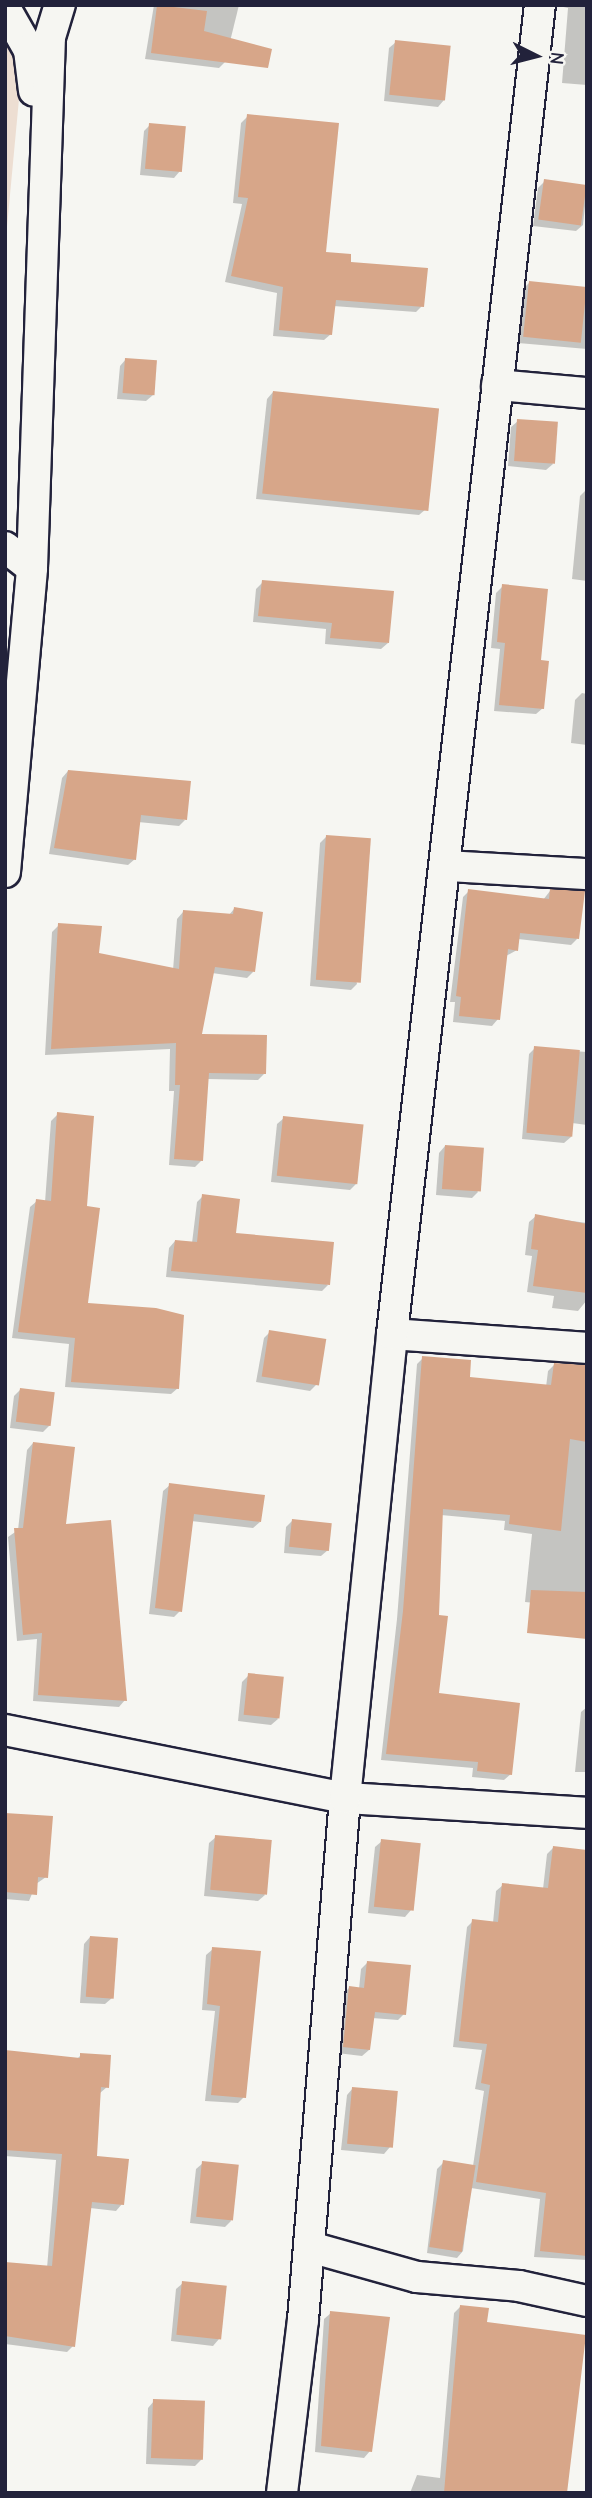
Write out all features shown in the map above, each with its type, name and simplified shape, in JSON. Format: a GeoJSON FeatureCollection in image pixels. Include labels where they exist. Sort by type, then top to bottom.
{"type":"FeatureCollection","features":[{"type":"Feature","properties":{"kind":"street"},"geometry":{"type":"LineString","coordinates":[[5,872],[32,568],[43,164],[50,37],[60,5]]}},
{"type":"Feature","properties":{"kind":"street"},"geometry":{"type":"LineString","coordinates":[[282,2493],[310,2246],[345,1798],[392,1334],[447,866],[540,5]]}},
{"type":"Feature","properties":{"kind":"street"},"geometry":{"type":"LineString","coordinates":[[5,8],[29,50],[43,164]]}},
{"type":"Feature","properties":{"kind":"street"},"geometry":{"type":"LineString","coordinates":[[497,385],[587,393]]}},
{"type":"Feature","properties":{"kind":"street"},"geometry":{"type":"LineString","coordinates":[[5,548],[32,568]]}},
{"type":"Feature","properties":{"kind":"street"},"geometry":{"type":"LineString","coordinates":[[447,866],[587,874]]}},
{"type":"Feature","properties":{"kind":"street"},"geometry":{"type":"LineString","coordinates":[[392,1334],[587,1348]]}},
{"type":"Feature","properties":{"kind":"street"},"geometry":{"type":"LineString","coordinates":[[5,1730],[345,1798],[587,1813]]}},
{"type":"Feature","properties":{"kind":"street"},"geometry":{"type":"LineString","coordinates":[[310,2246],[408,2275],[519,2286],[587,2301]]}},
{"type":"Feature","properties":{"kind":"shaded area"},"geometry":{"type":"Polygon","coordinates":[[[5,29],[23,56],[5,248],[5,29]]]}},
{"type":"Feature","properties":{"kind":"building"},"geometry":{"type":"Polygon","coordinates":[[[157,5],[207,11],[204,31],[272,49],[268,68],[151,53],[157,5]]]}},
{"type":"Feature","properties":{"kind":"building"},"geometry":{"type":"Polygon","coordinates":[[[395,40],[451,46],[445,101],[389,95],[395,40]]]}},
{"type":"Feature","properties":{"kind":"building"},"geometry":{"type":"Polygon","coordinates":[[[247,114],[339,123],[326,252],[351,254],[351,262],[428,268],[424,307],[336,300],[332,335],[279,330],[283,287],[231,276],[248,198],[238,197],[247,114]]]}},
{"type":"Feature","properties":{"kind":"building"},"geometry":{"type":"Polygon","coordinates":[[[149,123],[186,126],[182,172],[145,169],[149,123]]]}},
{"type":"Feature","properties":{"kind":"building"},"geometry":{"type":"Polygon","coordinates":[[[544,179],[587,185],[581,226],[538,220],[544,179]]]}},
{"type":"Feature","properties":{"kind":"building"},"geometry":{"type":"Polygon","coordinates":[[[529,281],[587,287],[581,343],[523,337],[529,281]]]}},
{"type":"Feature","properties":{"kind":"building"},"geometry":{"type":"Polygon","coordinates":[[[125,358],[157,360],[154,395],[123,393],[125,358]]]}},
{"type":"Feature","properties":{"kind":"building"},"geometry":{"type":"Polygon","coordinates":[[[273,391],[439,408],[428,511],[262,493],[273,391]]]}},
{"type":"Feature","properties":{"kind":"building"},"geometry":{"type":"Polygon","coordinates":[[[517,419],[558,422],[555,464],[514,461],[517,419]]]}},
{"type":"Feature","properties":{"kind":"building"},"geometry":{"type":"Polygon","coordinates":[[[262,580],[394,591],[389,643],[330,638],[332,623],[258,616],[262,580]]]}},
{"type":"Feature","properties":{"kind":"building"},"geometry":{"type":"Polygon","coordinates":[[[502,584],[548,589],[541,660],[549,661],[544,709],[499,705],[505,643],[497,642],[502,584]]]}},
{"type":"Feature","properties":{"kind":"building"},"geometry":{"type":"Polygon","coordinates":[[[68,770],[191,781],[187,820],[141,815],[136,860],[54,848],[68,770]]]}},
{"type":"Feature","properties":{"kind":"building"},"geometry":{"type":"Polygon","coordinates":[[[326,835],[371,838],[361,983],[316,980],[326,835]]]}},
{"type":"Feature","properties":{"kind":"building"},"geometry":{"type":"Polygon","coordinates":[[[468,889],[549,899],[550,889],[585,891],[579,939],[520,933],[518,951],[508,949],[500,1020],[459,1016],[461,997],[456,996],[468,889]]]}},
{"type":"Feature","properties":{"kind":"building"},"geometry":{"type":"Polygon","coordinates":[[[234,907],[263,912],[255,972],[215,967],[202,1034],[267,1035],[266,1074],[209,1073],[203,1161],[174,1159],[180,1085],[175,1085],[176,1043],[51,1049],[58,923],[102,926],[99,953],[179,969],[183,910],[233,914],[234,907]]]}},
{"type":"Feature","properties":{"kind":"building"},"geometry":{"type":"Polygon","coordinates":[[[534,1046],[580,1050],[572,1137],[526,1133],[534,1046]]]}},
{"type":"Feature","properties":{"kind":"building"},"geometry":{"type":"Polygon","coordinates":[[[57,1112],[94,1116],[87,1206],[100,1208],[88,1303],[156,1308],[184,1315],[179,1389],[71,1382],[75,1338],[18,1332],[36,1199],[51,1201],[57,1112]]]}},
{"type":"Feature","properties":{"kind":"building"},"geometry":{"type":"Polygon","coordinates":[[[283,1116],[364,1124],[357,1184],[277,1176],[283,1116]]]}},
{"type":"Feature","properties":{"kind":"building"},"geometry":{"type":"Polygon","coordinates":[[[445,1145],[484,1148],[481,1192],[442,1189],[445,1145]]]}},
{"type":"Feature","properties":{"kind":"building"},"geometry":{"type":"Polygon","coordinates":[[[202,1194],[240,1199],[236,1233],[334,1242],[330,1285],[171,1271],[175,1240],[197,1242],[202,1194]]]}},
{"type":"Feature","properties":{"kind":"building"},"geometry":{"type":"Polygon","coordinates":[[[535,1214],[587,1224],[587,1293],[533,1286],[538,1250],[531,1249],[535,1214]]]}},
{"type":"Feature","properties":{"kind":"building"},"geometry":{"type":"Polygon","coordinates":[[[269,1330],[326,1339],[319,1385],[262,1376],[269,1330]]]}},
{"type":"Feature","properties":{"kind":"building"},"geometry":{"type":"Polygon","coordinates":[[[422,1356],[471,1360],[470,1377],[551,1385],[554,1363],[587,1365],[587,1442],[570,1439],[561,1531],[509,1524],[510,1515],[443,1509],[439,1615],[448,1616],[439,1693],[520,1703],[512,1775],[477,1771],[478,1762],[386,1754],[403,1611],[422,1356]]]}},
{"type":"Feature","properties":{"kind":"building"},"geometry":{"type":"Polygon","coordinates":[[[20,1388],[55,1392],[51,1426],[16,1422],[20,1388]]]}},
{"type":"Feature","properties":{"kind":"building"},"geometry":{"type":"Polygon","coordinates":[[[33,1442],[75,1447],[66,1524],[111,1520],[127,1701],[38,1695],[42,1633],[23,1635],[14,1528],[23,1528],[33,1442]]]}},
{"type":"Feature","properties":{"kind":"building"},"geometry":{"type":"Polygon","coordinates":[[[169,1483],[265,1495],[261,1522],[194,1514],[182,1612],[155,1608],[169,1483]]]}},
{"type":"Feature","properties":{"kind":"building"},"geometry":{"type":"Polygon","coordinates":[[[292,1519],[332,1523],[329,1551],[289,1547],[292,1519]]]}},
{"type":"Feature","properties":{"kind":"building"},"geometry":{"type":"Polygon","coordinates":[[[531,1590],[587,1592],[587,1639],[527,1633],[531,1590]]]}},
{"type":"Feature","properties":{"kind":"building"},"geometry":{"type":"Polygon","coordinates":[[[248,1673],[284,1677],[279,1719],[244,1715],[248,1673]]]}},
{"type":"Feature","properties":{"kind":"building"},"geometry":{"type":"Polygon","coordinates":[[[5,1813],[53,1816],[48,1878],[38,1877],[37,1895],[5,1892],[5,1813]]]}},
{"type":"Feature","properties":{"kind":"building"},"geometry":{"type":"Polygon","coordinates":[[[215,1835],[272,1840],[267,1895],[210,1890],[215,1835]]]}},
{"type":"Feature","properties":{"kind":"building"},"geometry":{"type":"Polygon","coordinates":[[[381,1839],[421,1843],[414,1911],[374,1907],[381,1839]]]}},
{"type":"Feature","properties":{"kind":"building"},"geometry":{"type":"Polygon","coordinates":[[[553,1846],[587,1850],[587,2256],[540,2251],[546,2193],[476,2182],[490,2085],[481,2083],[487,2044],[459,2041],[472,1919],[498,1922],[502,1883],[548,1888],[553,1846]]]}},
{"type":"Feature","properties":{"kind":"building"},"geometry":{"type":"Polygon","coordinates":[[[90,1936],[118,1938],[114,1999],[86,1997],[90,1936]]]}},
{"type":"Feature","properties":{"kind":"building"},"geometry":{"type":"Polygon","coordinates":[[[212,1947],[261,1951],[246,2098],[211,2095],[220,2006],[207,2004],[212,1947]]]}},
{"type":"Feature","properties":{"kind":"building"},"geometry":{"type":"Polygon","coordinates":[[[367,1961],[411,1965],[406,2015],[375,2012],[370,2050],[343,2047],[349,1986],[364,1988],[367,1961]]]}},
{"type":"Feature","properties":{"kind":"building"},"geometry":{"type":"Polygon","coordinates":[[[5,2050],[80,2058],[80,2053],[111,2055],[109,2088],[101,2087],[97,2156],[129,2159],[124,2205],[92,2202],[75,2347],[5,2336],[5,2262],[52,2266],[62,2154],[5,2150],[5,2050]]]}},
{"type":"Feature","properties":{"kind":"building"},"geometry":{"type":"Polygon","coordinates":[[[352,2087],[398,2091],[393,2148],[347,2144],[352,2087]]]}},
{"type":"Feature","properties":{"kind":"building"},"geometry":{"type":"Polygon","coordinates":[[[443,2160],[476,2165],[462,2252],[429,2247],[443,2160]]]}},
{"type":"Feature","properties":{"kind":"building"},"geometry":{"type":"Polygon","coordinates":[[[202,2161],[239,2165],[233,2221],[196,2217],[202,2161]]]}},
{"type":"Feature","properties":{"kind":"building"},"geometry":{"type":"Polygon","coordinates":[[[182,2281],[227,2286],[221,2339],[176,2335],[182,2281]]]}},
{"type":"Feature","properties":{"kind":"building"},"geometry":{"type":"Polygon","coordinates":[[[460,2305],[489,2308],[487,2322],[586,2335],[567,2493],[444,2493],[460,2305]]]}},
{"type":"Feature","properties":{"kind":"building"},"geometry":{"type":"Polygon","coordinates":[[[330,2311],[390,2317],[372,2452],[321,2446],[330,2311]]]}},
{"type":"Feature","properties":{"kind":"building"},"geometry":{"type":"Polygon","coordinates":[[[153,2399],[205,2401],[203,2460],[151,2458],[153,2399]]]}}]}
